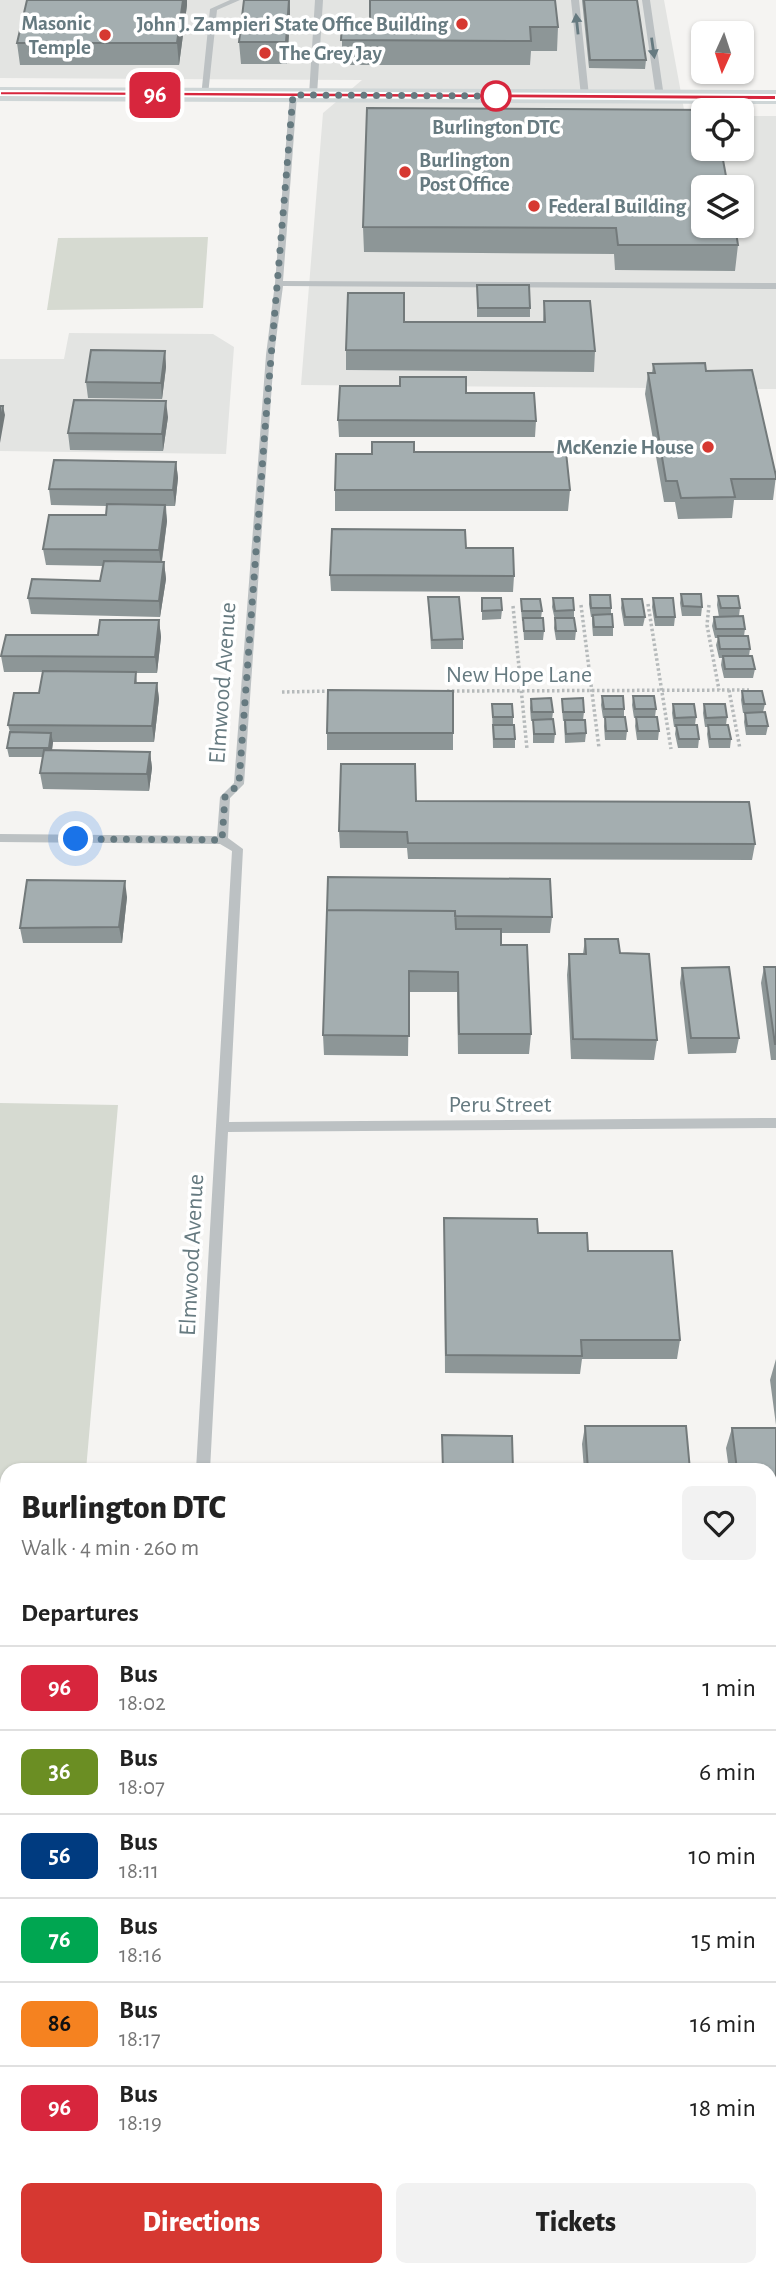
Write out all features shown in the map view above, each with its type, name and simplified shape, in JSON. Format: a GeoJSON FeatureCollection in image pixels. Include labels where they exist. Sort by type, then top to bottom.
{"type":"FeatureCollection","features":[{"type":"Feature","properties":{"kind":"main road"},"geometry":{"type":"LineString","coordinates":[[0,94],[776,97]]}},
{"type":"Feature","properties":{"kind":"street"},"geometry":{"type":"LineString","coordinates":[[204,95],[214,9],[236,0]]}},
{"type":"Feature","properties":{"kind":"street","name":"Elmwood Avenue"},"geometry":{"type":"LineString","coordinates":[[204,1463],[239,855],[238,849],[222,840],[225,797],[239,784],[267,395],[303,95],[318,0]]}},
{"type":"Feature","properties":{"kind":"street"},"geometry":{"type":"LineString","coordinates":[[575,0],[585,96]]}},
{"type":"Feature","properties":{"kind":"street"},"geometry":{"type":"LineString","coordinates":[[646,0],[660,97]]}},
{"type":"Feature","properties":{"kind":"street"},"geometry":{"type":"LineString","coordinates":[[279,283],[776,286]]}},
{"type":"Feature","properties":{"kind":"street"},"geometry":{"type":"LineString","coordinates":[[0,838],[222,840]]}},
{"type":"Feature","properties":{"kind":"street","name":"Peru Street"},"geometry":{"type":"LineString","coordinates":[[223,1127],[776,1123]]}},
{"type":"Feature","properties":{"kind":"path"},"geometry":{"type":"LineString","coordinates":[[648,604],[671,748]]}},
{"type":"Feature","properties":{"kind":"path"},"geometry":{"type":"LineString","coordinates":[[580,605],[599,748]]}},
{"type":"Feature","properties":{"kind":"path"},"geometry":{"type":"LineString","coordinates":[[709,605],[707,625],[719,690]]}},
{"type":"Feature","properties":{"kind":"path"},"geometry":{"type":"LineString","coordinates":[[513,606],[527,749]]}},
{"type":"Feature","properties":{"kind":"path"},"geometry":{"type":"LineString","coordinates":[[729,690],[740,749]]}},
{"type":"Feature","properties":{"kind":"path","name":"New Hope Lane"},"geometry":{"type":"LineString","coordinates":[[445,691],[749,690]]}},
{"type":"Feature","properties":{"kind":"path"},"geometry":{"type":"LineString","coordinates":[[246,692],[341,691]]}},
{"type":"Feature","properties":{"kind":"shaded area"},"geometry":{"type":"Polygon","coordinates":[[[0,0],[664,0],[685,115],[691,126],[691,161],[754,161],[754,116],[776,116],[776,389],[301,385],[323,113],[362,80],[0,78],[0,0]]]}},
{"type":"Feature","properties":{"kind":"shaded area"},"geometry":{"type":"Polygon","coordinates":[[[208,237],[203,308],[47,310],[58,238],[208,237]]]}},
{"type":"Feature","properties":{"kind":"shaded area"},"geometry":{"type":"Polygon","coordinates":[[[69,333],[213,334],[234,347],[226,454],[0,451],[0,359],[64,359],[69,333]]]}},
{"type":"Feature","properties":{"kind":"shaded area"},"geometry":{"type":"Polygon","coordinates":[[[0,1103],[118,1105],[87,1463],[0,1463],[0,1103]]]}},
{"type":"Feature","properties":{"kind":"building","name":"Masonic Temple"},"geometry":{"type":"Polygon","coordinates":[[[27,0],[183,0],[177,43],[17,43],[27,0]]]}},
{"type":"Feature","properties":{"kind":"building"},"geometry":{"type":"Polygon","coordinates":[[[244,0],[289,0],[286,42],[239,42],[244,0]]]}},
{"type":"Feature","properties":{"kind":"building"},"geometry":{"type":"Polygon","coordinates":[[[370,0],[555,0],[558,27],[530,27],[531,41],[341,40],[342,24],[370,24],[370,0]]]}},
{"type":"Feature","properties":{"kind":"building"},"geometry":{"type":"Polygon","coordinates":[[[584,0],[637,0],[646,60],[590,60],[584,0]]]}},
{"type":"Feature","properties":{"kind":"building","name":"Federal Building"},"geometry":{"type":"Polygon","coordinates":[[[367,108],[691,110],[691,161],[723,161],[726,175],[691,175],[691,238],[737,238],[738,245],[618,245],[616,228],[363,227],[367,108]]]}},
{"type":"Feature","properties":{"kind":"building"},"geometry":{"type":"Polygon","coordinates":[[[477,285],[529,285],[530,308],[478,308],[477,285]]]}},
{"type":"Feature","properties":{"kind":"building"},"geometry":{"type":"Polygon","coordinates":[[[348,293],[404,293],[404,322],[545,322],[544,301],[590,301],[595,351],[346,350],[348,293]]]}},
{"type":"Feature","properties":{"kind":"building"},"geometry":{"type":"Polygon","coordinates":[[[91,350],[165,351],[161,383],[86,382],[91,350]]]}},
{"type":"Feature","properties":{"kind":"building","name":"McKenzie House"},"geometry":{"type":"Polygon","coordinates":[[[705,363],[706,371],[752,370],[776,476],[776,479],[731,479],[735,497],[681,498],[677,481],[666,481],[648,373],[655,373],[653,364],[705,363]]]}},
{"type":"Feature","properties":{"kind":"building"},"geometry":{"type":"Polygon","coordinates":[[[400,377],[466,377],[466,393],[534,393],[536,421],[338,420],[340,386],[400,386],[400,377]]]}},
{"type":"Feature","properties":{"kind":"building"},"geometry":{"type":"Polygon","coordinates":[[[74,400],[166,401],[162,434],[68,433],[74,400]]]}},
{"type":"Feature","properties":{"kind":"building"},"geometry":{"type":"Polygon","coordinates":[[[372,442],[414,442],[414,452],[566,452],[570,490],[335,490],[336,454],[372,454],[372,442]]]}},
{"type":"Feature","properties":{"kind":"building"},"geometry":{"type":"Polygon","coordinates":[[[54,460],[176,462],[173,490],[49,489],[54,460]]]}},
{"type":"Feature","properties":{"kind":"building"},"geometry":{"type":"Polygon","coordinates":[[[107,504],[165,505],[159,550],[43,549],[49,515],[106,515],[107,504]]]}},
{"type":"Feature","properties":{"kind":"building"},"geometry":{"type":"Polygon","coordinates":[[[332,529],[465,530],[466,548],[513,548],[514,576],[330,575],[332,529]]]}},
{"type":"Feature","properties":{"kind":"building"},"geometry":{"type":"Polygon","coordinates":[[[104,561],[164,562],[159,601],[28,598],[32,579],[100,581],[104,561]]]}},
{"type":"Feature","properties":{"kind":"building"},"geometry":{"type":"Polygon","coordinates":[[[681,594],[701,594],[702,607],[683,606],[681,594]]]}},
{"type":"Feature","properties":{"kind":"building"},"geometry":{"type":"Polygon","coordinates":[[[590,595],[610,595],[611,608],[591,608],[590,595]]]}},
{"type":"Feature","properties":{"kind":"building"},"geometry":{"type":"Polygon","coordinates":[[[718,596],[738,596],[740,608],[721,608],[718,596]]]}},
{"type":"Feature","properties":{"kind":"building"},"geometry":{"type":"Polygon","coordinates":[[[428,597],[459,597],[463,639],[432,640],[428,597]]]}},
{"type":"Feature","properties":{"kind":"building"},"geometry":{"type":"Polygon","coordinates":[[[482,598],[501,598],[502,610],[482,611],[482,598]]]}},
{"type":"Feature","properties":{"kind":"building"},"geometry":{"type":"Polygon","coordinates":[[[553,598],[573,598],[574,610],[555,611],[553,598]]]}},
{"type":"Feature","properties":{"kind":"building"},"geometry":{"type":"Polygon","coordinates":[[[653,598],[673,598],[675,617],[656,617],[653,598]]]}},
{"type":"Feature","properties":{"kind":"building"},"geometry":{"type":"Polygon","coordinates":[[[521,599],[540,599],[542,611],[522,611],[521,599]]]}},
{"type":"Feature","properties":{"kind":"building"},"geometry":{"type":"Polygon","coordinates":[[[622,599],[642,599],[645,617],[625,617],[622,599]]]}},
{"type":"Feature","properties":{"kind":"building"},"geometry":{"type":"Polygon","coordinates":[[[612,614],[613,627],[594,627],[593,615],[612,614]]]}},
{"type":"Feature","properties":{"kind":"building"},"geometry":{"type":"Polygon","coordinates":[[[743,616],[745,629],[716,629],[714,617],[743,616]]]}},
{"type":"Feature","properties":{"kind":"building"},"geometry":{"type":"Polygon","coordinates":[[[523,618],[543,618],[544,631],[524,631],[523,618]]]}},
{"type":"Feature","properties":{"kind":"building"},"geometry":{"type":"Polygon","coordinates":[[[555,618],[574,618],[576,631],[556,631],[555,618]]]}},
{"type":"Feature","properties":{"kind":"building"},"geometry":{"type":"Polygon","coordinates":[[[100,620],[159,620],[155,657],[1,656],[6,635],[98,635],[100,620]]]}},
{"type":"Feature","properties":{"kind":"building"},"geometry":{"type":"Polygon","coordinates":[[[718,636],[748,636],[750,649],[720,649],[718,636]]]}},
{"type":"Feature","properties":{"kind":"building"},"geometry":{"type":"Polygon","coordinates":[[[723,656],[752,656],[755,669],[725,669],[723,656]]]}},
{"type":"Feature","properties":{"kind":"building"},"geometry":{"type":"Polygon","coordinates":[[[43,671],[136,672],[135,683],[157,683],[152,726],[8,725],[14,693],[39,693],[43,671]]]}},
{"type":"Feature","properties":{"kind":"building"},"geometry":{"type":"Polygon","coordinates":[[[328,690],[453,691],[453,733],[327,733],[328,690]]]}},
{"type":"Feature","properties":{"kind":"building"},"geometry":{"type":"Polygon","coordinates":[[[742,691],[762,691],[765,704],[744,704],[742,691]]]}},
{"type":"Feature","properties":{"kind":"building"},"geometry":{"type":"Polygon","coordinates":[[[602,696],[623,696],[624,709],[604,709],[602,696]]]}},
{"type":"Feature","properties":{"kind":"building"},"geometry":{"type":"Polygon","coordinates":[[[633,696],[654,696],[656,709],[635,709],[633,696]]]}},
{"type":"Feature","properties":{"kind":"building"},"geometry":{"type":"Polygon","coordinates":[[[551,698],[553,712],[532,712],[531,699],[551,698]]]}},
{"type":"Feature","properties":{"kind":"building"},"geometry":{"type":"Polygon","coordinates":[[[583,698],[584,712],[563,712],[562,699],[583,698]]]}},
{"type":"Feature","properties":{"kind":"building"},"geometry":{"type":"Polygon","coordinates":[[[492,704],[512,704],[513,717],[493,717],[492,704]]]}},
{"type":"Feature","properties":{"kind":"building"},"geometry":{"type":"Polygon","coordinates":[[[673,704],[694,704],[696,717],[675,718],[673,704]]]}},
{"type":"Feature","properties":{"kind":"building"},"geometry":{"type":"Polygon","coordinates":[[[704,704],[725,704],[727,717],[706,718],[704,704]]]}},
{"type":"Feature","properties":{"kind":"building"},"geometry":{"type":"Polygon","coordinates":[[[765,712],[768,726],[747,726],[745,713],[765,712]]]}},
{"type":"Feature","properties":{"kind":"building"},"geometry":{"type":"Polygon","coordinates":[[[605,717],[625,717],[627,731],[606,731],[605,717]]]}},
{"type":"Feature","properties":{"kind":"building"},"geometry":{"type":"Polygon","coordinates":[[[636,717],[657,717],[659,731],[638,731],[636,717]]]}},
{"type":"Feature","properties":{"kind":"building"},"geometry":{"type":"Polygon","coordinates":[[[553,719],[555,734],[534,734],[533,720],[553,719]]]}},
{"type":"Feature","properties":{"kind":"building"},"geometry":{"type":"Polygon","coordinates":[[[565,720],[585,720],[586,733],[566,734],[565,720]]]}},
{"type":"Feature","properties":{"kind":"building"},"geometry":{"type":"Polygon","coordinates":[[[493,725],[514,725],[515,739],[494,739],[493,725]]]}},
{"type":"Feature","properties":{"kind":"building"},"geometry":{"type":"Polygon","coordinates":[[[676,725],[697,725],[699,739],[679,739],[676,725]]]}},
{"type":"Feature","properties":{"kind":"building"},"geometry":{"type":"Polygon","coordinates":[[[708,725],[728,725],[731,739],[710,739],[708,725]]]}},
{"type":"Feature","properties":{"kind":"building"},"geometry":{"type":"Polygon","coordinates":[[[10,732],[51,733],[49,748],[7,748],[10,732]]]}},
{"type":"Feature","properties":{"kind":"building"},"geometry":{"type":"Polygon","coordinates":[[[44,750],[150,752],[147,774],[40,773],[44,750]]]}},
{"type":"Feature","properties":{"kind":"building"},"geometry":{"type":"Polygon","coordinates":[[[341,764],[415,764],[416,801],[749,802],[755,844],[408,843],[407,832],[339,831],[341,764]]]}},
{"type":"Feature","properties":{"kind":"building"},"geometry":{"type":"Polygon","coordinates":[[[328,877],[550,879],[552,917],[455,916],[455,911],[327,910],[328,877]]]}},
{"type":"Feature","properties":{"kind":"building"},"geometry":{"type":"Polygon","coordinates":[[[27,880],[125,881],[119,927],[20,928],[27,880]]]}},
{"type":"Feature","properties":{"kind":"building"},"geometry":{"type":"Polygon","coordinates":[[[327,910],[455,911],[456,929],[501,929],[501,945],[527,945],[531,1034],[459,1034],[458,972],[409,971],[409,1036],[323,1035],[327,910]]]}},
{"type":"Feature","properties":{"kind":"building"},"geometry":{"type":"Polygon","coordinates":[[[585,939],[618,939],[620,953],[649,954],[657,1040],[573,1039],[569,954],[586,954],[585,939]]]}},
{"type":"Feature","properties":{"kind":"building"},"geometry":{"type":"Polygon","coordinates":[[[729,967],[739,1038],[691,1038],[682,968],[729,967]]]}},
{"type":"Feature","properties":{"kind":"building"},"geometry":{"type":"Polygon","coordinates":[[[764,967],[776,967],[776,1044],[775,1044],[764,967]]]}},
{"type":"Feature","properties":{"kind":"building"},"geometry":{"type":"Polygon","coordinates":[[[444,1218],[537,1219],[538,1233],[587,1233],[588,1251],[672,1251],[680,1340],[581,1340],[582,1356],[446,1355],[444,1218]]]}},
{"type":"Feature","properties":{"kind":"building"},"geometry":{"type":"Polygon","coordinates":[[[585,1426],[686,1426],[689,1463],[588,1463],[585,1426]]]}},
{"type":"Feature","properties":{"kind":"building"},"geometry":{"type":"Polygon","coordinates":[[[732,1428],[776,1428],[776,1463],[736,1463],[732,1428]]]}},
{"type":"Feature","properties":{"kind":"building"},"geometry":{"type":"Polygon","coordinates":[[[442,1435],[512,1436],[513,1463],[443,1463],[442,1435]]]}},
{"type":"Feature","properties":{"kind":"bus line","name":"96"},"geometry":{"type":"LineString","coordinates":[[0,94],[776,97]]}},
{"type":"Feature","properties":{"kind":"place","name":"John J. Zampieri State Office Building"},"geometry":{"type":"Point","coordinates":[462,24]}},
{"type":"Feature","properties":{"kind":"place","name":"Masonic Temple"},"geometry":{"type":"Point","coordinates":[105,35]}},
{"type":"Feature","properties":{"kind":"place","name":"The Grey Jay"},"geometry":{"type":"Point","coordinates":[265,53]}},
{"type":"Feature","properties":{"kind":"place","name":"Burlington DTC"},"geometry":{"type":"Point","coordinates":[496,96]}},
{"type":"Feature","properties":{"kind":"place","name":"Burlington Post Office"},"geometry":{"type":"Point","coordinates":[405,172]}},
{"type":"Feature","properties":{"kind":"place","name":"Federal Building"},"geometry":{"type":"Point","coordinates":[534,206]}},
{"type":"Feature","properties":{"kind":"place","name":"McKenzie House"},"geometry":{"type":"Point","coordinates":[708,447]}},
{"type":"Feature","properties":{"kind":"route"},"geometry":{"type":"LineString","coordinates":[[76,839],[222,840],[225,797],[227,792],[239,784],[270,355],[279,283],[293,95],[496,96]]}}]}
